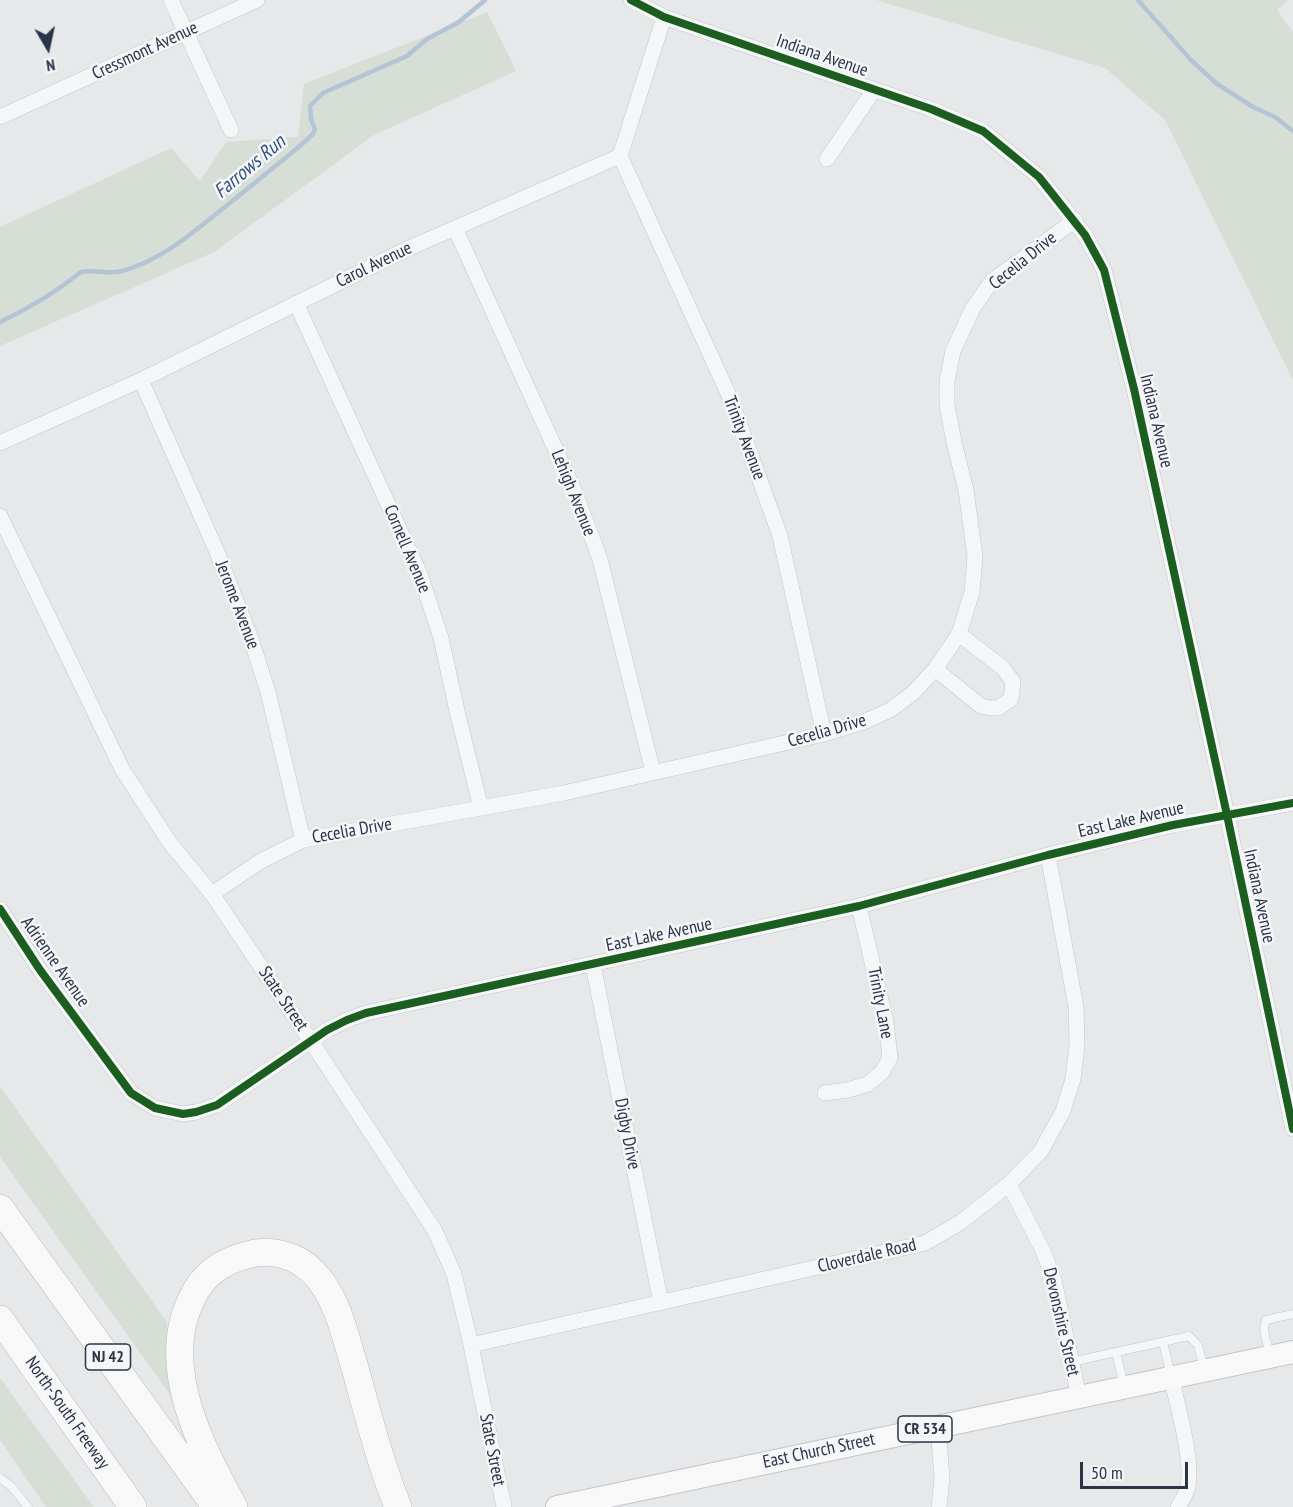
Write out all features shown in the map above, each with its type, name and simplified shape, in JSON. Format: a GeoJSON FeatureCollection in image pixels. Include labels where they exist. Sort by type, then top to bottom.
{"type":"FeatureCollection","features":[{"type":"Feature","properties":{"kind":"highway","name":"NJ 42"},"geometry":{"type":"LineString","coordinates":[[0,1208],[216,1507]]}},
{"type":"Feature","properties":{"kind":"highway"},"geometry":{"type":"LineString","coordinates":[[234,1507],[201,1441],[191,1415],[181,1376],[180,1342],[186,1309],[196,1288],[211,1271],[231,1260],[250,1254],[268,1252],[288,1256],[303,1263],[329,1292],[341,1321],[385,1472],[385,1507]]}},
{"type":"Feature","properties":{"kind":"highway","name":"North-South Freeway"},"geometry":{"type":"LineString","coordinates":[[0,1319],[133,1507]]}},
{"type":"Feature","properties":{"kind":"main road","name":"East Church Street"},"geometry":{"type":"LineString","coordinates":[[557,1507],[1293,1352]]}},
{"type":"Feature","properties":{"kind":"street"},"geometry":{"type":"LineString","coordinates":[[171,0],[231,130]]}},
{"type":"Feature","properties":{"kind":"street","name":"Cressmont Avenue"},"geometry":{"type":"LineString","coordinates":[[0,117],[257,0]]}},
{"type":"Feature","properties":{"kind":"street","name":"Indiana Avenue"},"geometry":{"type":"LineString","coordinates":[[631,0],[664,17],[931,109],[983,131],[1039,177],[1085,235],[1104,270],[1134,389],[1293,1129]]}},
{"type":"Feature","properties":{"kind":"street"},"geometry":{"type":"LineString","coordinates":[[620,156],[664,17]]}},
{"type":"Feature","properties":{"kind":"street"},"geometry":{"type":"LineString","coordinates":[[827,159],[874,90]]}},
{"type":"Feature","properties":{"kind":"street","name":"Carol Avenue"},"geometry":{"type":"LineString","coordinates":[[0,443],[141,380],[406,249],[620,156]]}},
{"type":"Feature","properties":{"kind":"street","name":"Trinity Avenue"},"geometry":{"type":"LineString","coordinates":[[620,156],[731,400],[780,536],[824,734]]}},
{"type":"Feature","properties":{"kind":"street","name":"Cecelia Drive"},"geometry":{"type":"LineString","coordinates":[[212,894],[261,861],[303,840],[564,793],[824,734],[866,721],[890,710],[913,693],[934,669],[959,634],[972,592],[975,557],[966,490],[947,405],[947,382],[953,351],[972,308],[992,281],[1075,220]]}},
{"type":"Feature","properties":{"kind":"street","name":"Lehigh Avenue"},"geometry":{"type":"LineString","coordinates":[[455,228],[574,490],[600,559],[653,772]]}},
{"type":"Feature","properties":{"kind":"street","name":"Cornell Avenue"},"geometry":{"type":"LineString","coordinates":[[296,303],[420,574],[441,638],[481,808]]}},
{"type":"Feature","properties":{"kind":"street","name":"Jerome Avenue"},"geometry":{"type":"LineString","coordinates":[[141,380],[217,552],[251,639],[268,692],[303,840]]}},
{"type":"Feature","properties":{"kind":"street","name":"State Street"},"geometry":{"type":"LineString","coordinates":[[0,516],[122,769],[170,843],[212,894],[435,1232],[454,1274],[504,1507]]}},
{"type":"Feature","properties":{"kind":"street"},"geometry":{"type":"LineString","coordinates":[[934,669],[981,706],[998,708],[1011,699],[1012,682],[1003,668],[959,634]]}},
{"type":"Feature","properties":{"kind":"street","name":"East Lake Avenue"},"geometry":{"type":"LineString","coordinates":[[85,1031],[131,1093],[155,1108],[183,1114],[196,1112],[217,1105],[327,1030],[366,1013],[860,906],[1048,855],[1173,825],[1293,803]]}},
{"type":"Feature","properties":{"kind":"street","name":"Cloverdale Road"},"geometry":{"type":"LineString","coordinates":[[471,1345],[925,1243],[961,1222],[1009,1184],[1041,1151],[1063,1111],[1073,1079],[1077,1045],[1076,1007],[1048,855]]}},
{"type":"Feature","properties":{"kind":"street","name":"Trinity Lane"},"geometry":{"type":"LineString","coordinates":[[825,1093],[868,1084],[882,1072],[890,1058],[886,1022],[860,906]]}},
{"type":"Feature","properties":{"kind":"street","name":"Adrienne Avenue"},"geometry":{"type":"LineString","coordinates":[[0,909],[40,970],[85,1031]]}},
{"type":"Feature","properties":{"kind":"street","name":"Digby Drive"},"geometry":{"type":"LineString","coordinates":[[593,965],[661,1303]]}},
{"type":"Feature","properties":{"kind":"street","name":"Devonshire Street"},"geometry":{"type":"LineString","coordinates":[[1009,1184],[1043,1251],[1054,1280],[1078,1397]]}},
{"type":"Feature","properties":{"kind":"street"},"geometry":{"type":"LineString","coordinates":[[1171,1377],[1187,1453],[1189,1478],[1187,1491],[1178,1507]]}},
{"type":"Feature","properties":{"kind":"street"},"geometry":{"type":"LineString","coordinates":[[938,1426],[942,1478],[939,1507]]}},
{"type":"Feature","properties":{"kind":"lane"},"geometry":{"type":"LineString","coordinates":[[1270,1357],[1264,1329],[1266,1320],[1293,1314]]}},
{"type":"Feature","properties":{"kind":"lane"},"geometry":{"type":"LineString","coordinates":[[1071,1362],[1189,1336],[1198,1345],[1204,1371]]}},
{"type":"Feature","properties":{"kind":"lane"},"geometry":{"type":"LineString","coordinates":[[1163,1342],[1171,1377]]}},
{"type":"Feature","properties":{"kind":"lane"},"geometry":{"type":"LineString","coordinates":[[1116,1352],[1124,1387]]}},
{"type":"Feature","properties":{"kind":"lane"},"geometry":{"type":"LineString","coordinates":[[0,1478],[11,1486],[28,1507]]}},
{"type":"Feature","properties":{"kind":"shaded area"},"geometry":{"type":"Polygon","coordinates":[[[876,0],[1288,0],[1277,10],[1293,32],[1293,380],[1165,120],[1105,68],[876,0]]]}},
{"type":"Feature","properties":{"kind":"shaded area"},"geometry":{"type":"Polygon","coordinates":[[[487,12],[516,71],[374,135],[214,252],[0,346],[0,227],[171,148],[200,181],[226,142],[298,137],[304,84],[487,12]]]}},
{"type":"Feature","properties":{"kind":"shaded area"},"geometry":{"type":"Polygon","coordinates":[[[0,1086],[166,1321],[177,1404],[0,1157],[0,1086]]]}},
{"type":"Feature","properties":{"kind":"shaded area"},"geometry":{"type":"Polygon","coordinates":[[[0,1378],[94,1507],[46,1507],[0,1440],[0,1378]]]}},
{"type":"Feature","properties":{"kind":"waterway","name":"Farrows Run"},"geometry":{"type":"LineString","coordinates":[[0,322],[42,299],[81,272],[122,271],[164,253],[264,176],[313,134],[315,129],[310,106],[323,93],[407,56],[427,39],[459,22],[485,0]]}},
{"type":"Feature","properties":{"kind":"waterway","name":"Farrows Run"},"geometry":{"type":"LineString","coordinates":[[1138,0],[1191,60],[1217,84],[1253,107],[1275,117],[1293,131]]}},
{"type":"Feature","properties":{"kind":"cycle path"},"geometry":{"type":"LineString","coordinates":[[631,0],[664,17],[931,109],[983,131],[1039,177],[1085,235],[1104,270],[1134,389],[1293,1129]]}},
{"type":"Feature","properties":{"kind":"cycle path"},"geometry":{"type":"LineString","coordinates":[[0,909],[40,970],[131,1093],[155,1108],[183,1114],[217,1105],[327,1030],[366,1013],[859,906],[1048,855],[1173,825],[1293,803]]}}]}
